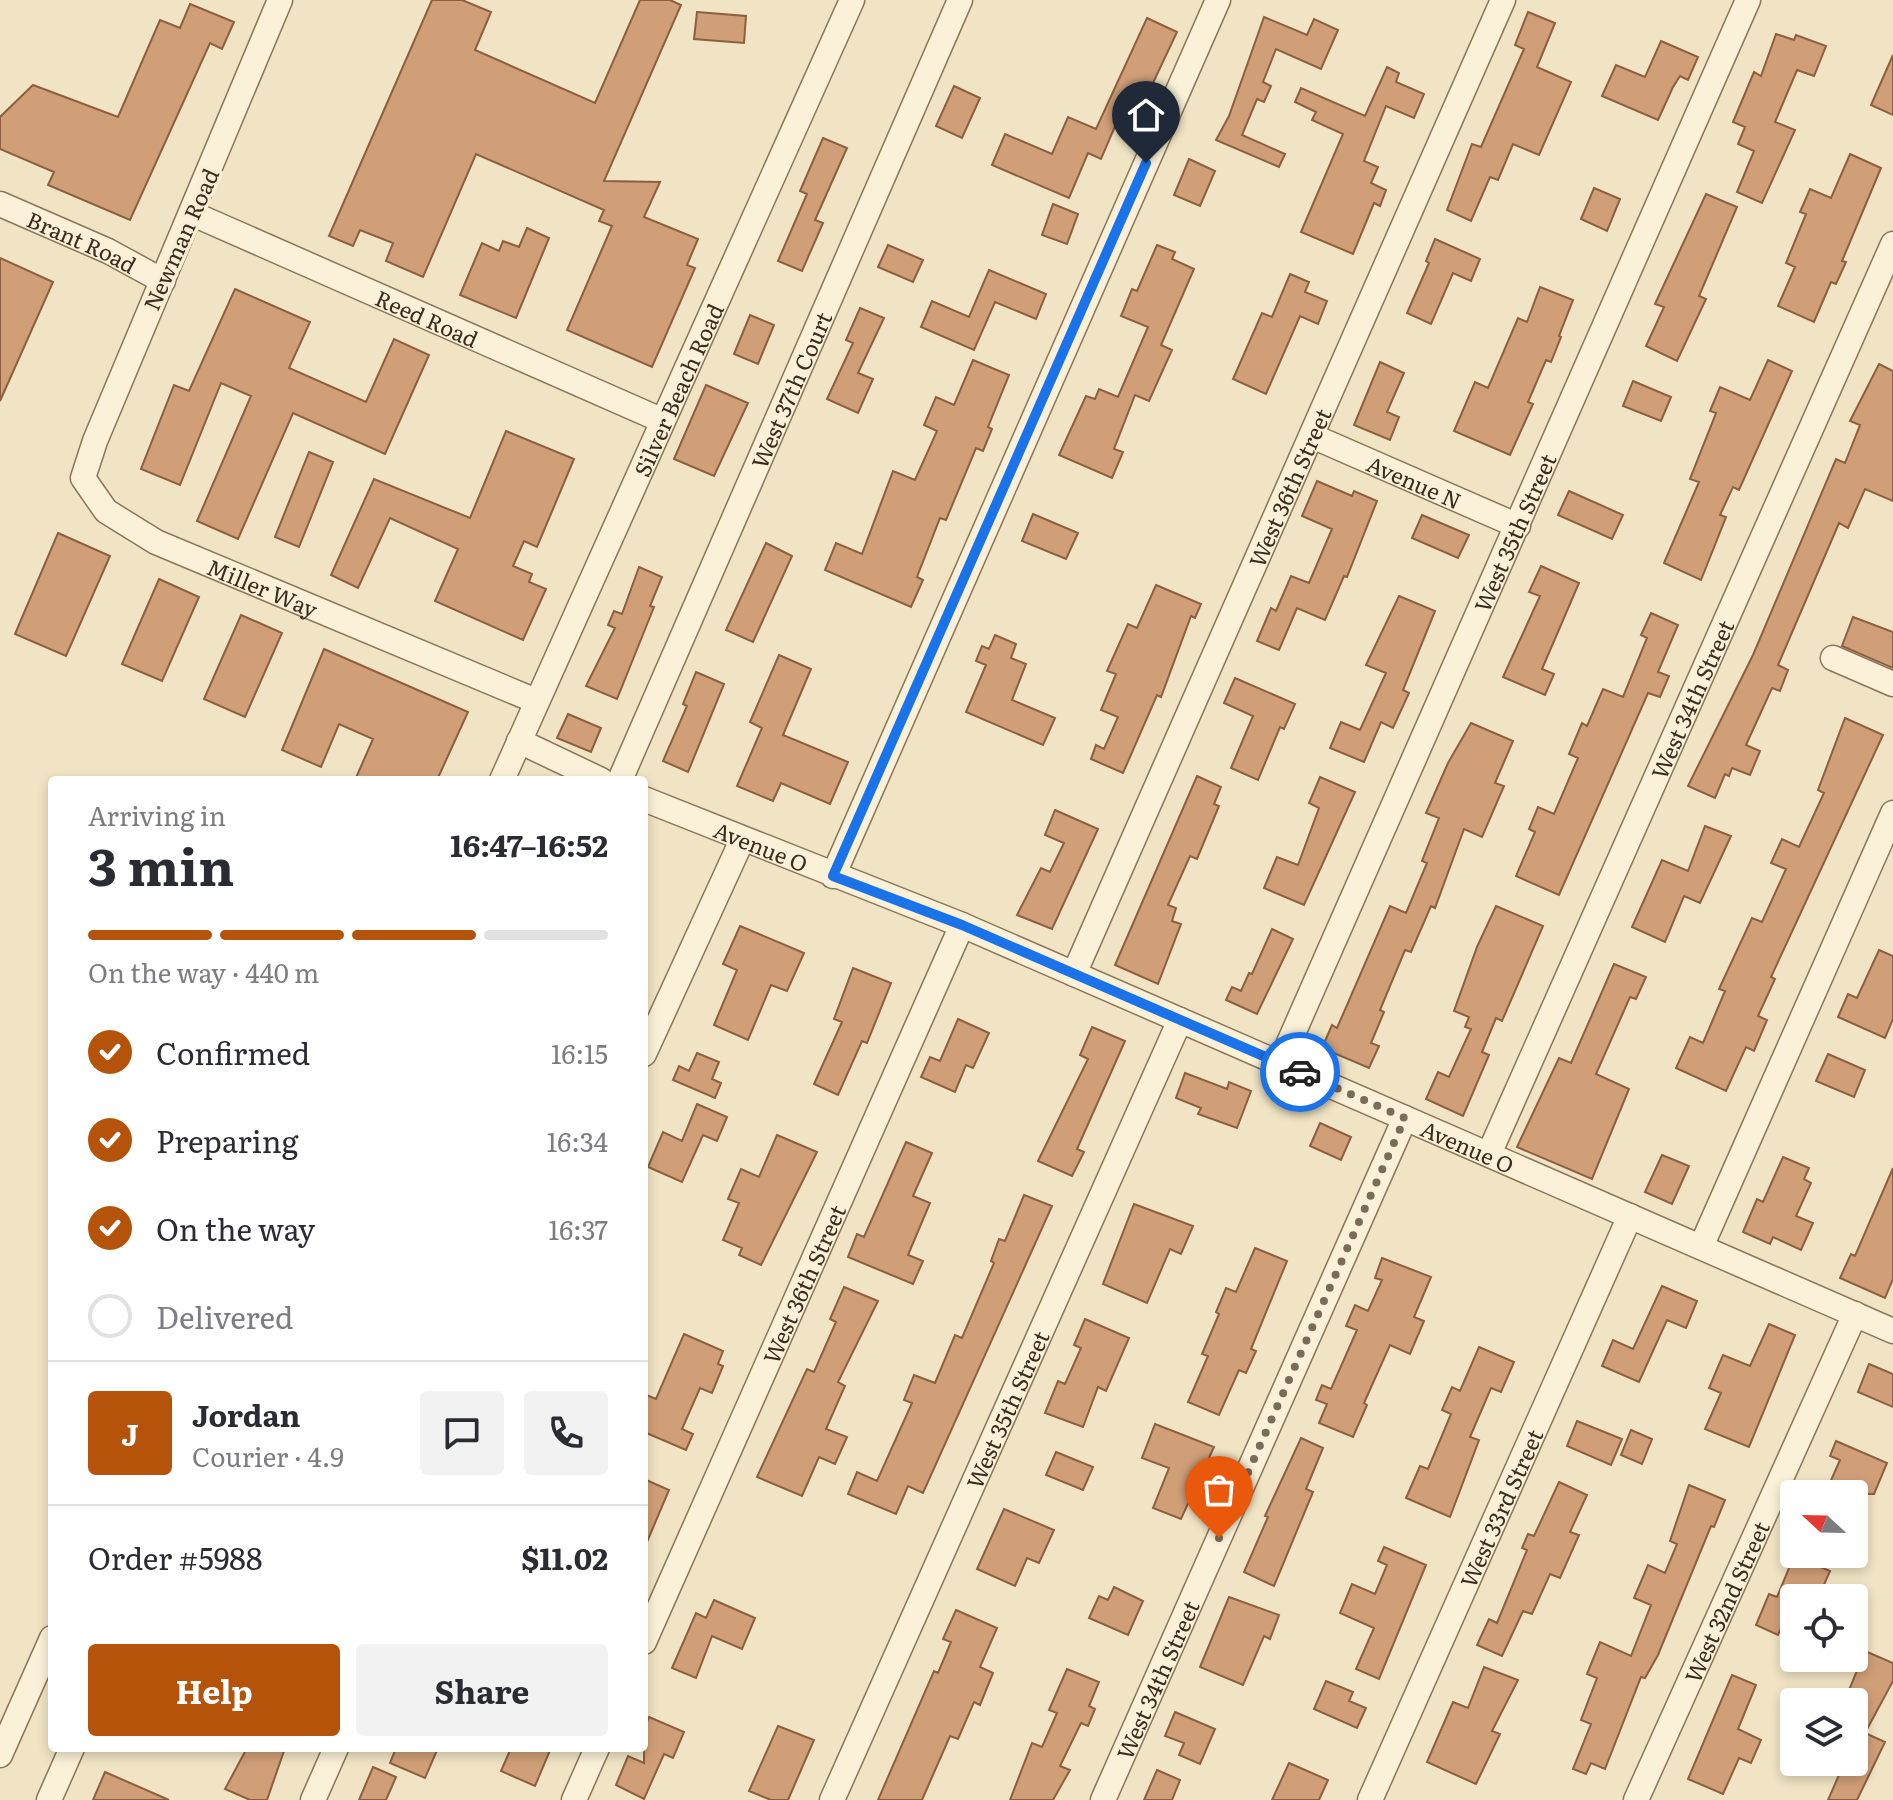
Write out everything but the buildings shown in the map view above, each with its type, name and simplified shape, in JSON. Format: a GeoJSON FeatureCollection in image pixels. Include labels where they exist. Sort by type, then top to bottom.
{"type":"FeatureCollection","features":[{"type":"Feature","properties":{"kind":"street","name":"Newman Road"},"geometry":{"type":"LineString","coordinates":[[83,478],[95,441],[193,214],[280,0]]}},
{"type":"Feature","properties":{"kind":"street","name":"Silver Beach Road"},"geometry":{"type":"LineString","coordinates":[[504,776],[852,0]]}},
{"type":"Feature","properties":{"kind":"street","name":"West 37th Court"},"geometry":{"type":"LineString","coordinates":[[622,776],[960,0]]}},
{"type":"Feature","properties":{"kind":"street"},"geometry":{"type":"LineString","coordinates":[[833,876],[1218,0]]}},
{"type":"Feature","properties":{"kind":"street","name":"West 36th Street"},"geometry":{"type":"LineString","coordinates":[[1074,974],[1503,0]]}},
{"type":"Feature","properties":{"kind":"street","name":"West 35th Street"},"geometry":{"type":"LineString","coordinates":[[1280,1063],[1748,0]]}},
{"type":"Feature","properties":{"kind":"street","name":"Brant Road"},"geometry":{"type":"LineString","coordinates":[[0,204],[108,251],[163,281]]}},
{"type":"Feature","properties":{"kind":"street","name":"Reed Road"},"geometry":{"type":"LineString","coordinates":[[193,214],[661,420]]}},
{"type":"Feature","properties":{"kind":"street","name":"West 34th Street"},"geometry":{"type":"LineString","coordinates":[[1489,1154],[1893,244]]}},
{"type":"Feature","properties":{"kind":"street","name":"Avenue N"},"geometry":{"type":"LineString","coordinates":[[1312,436],[1518,526]]}},
{"type":"Feature","properties":{"kind":"street","name":"Miller Way"},"geometry":{"type":"LineString","coordinates":[[83,478],[106,511],[156,542],[536,701]]}},
{"type":"Feature","properties":{"kind":"street"},"geometry":{"type":"LineString","coordinates":[[1833,658],[1893,684]]}},
{"type":"Feature","properties":{"kind":"street"},"geometry":{"type":"LineString","coordinates":[[519,741],[593,776]]}},
{"type":"Feature","properties":{"kind":"street","name":"Avenue O"},"geometry":{"type":"LineString","coordinates":[[648,801],[962,925],[1893,1331]]}},
{"type":"Feature","properties":{"kind":"street"},"geometry":{"type":"LineString","coordinates":[[1701,1247],[1893,813]]}},
{"type":"Feature","properties":{"kind":"street"},"geometry":{"type":"LineString","coordinates":[[648,1045],[742,840]]}},
{"type":"Feature","properties":{"kind":"street","name":"West 36th Street"},"geometry":{"type":"LineString","coordinates":[[648,1633],[962,925]]}},
{"type":"Feature","properties":{"kind":"street","name":"West 35th Street"},"geometry":{"type":"LineString","coordinates":[[832,1800],[1180,1020]]}},
{"type":"Feature","properties":{"kind":"street","name":"West 34th Street"},"geometry":{"type":"LineString","coordinates":[[1103,1800],[1405,1118]]}},
{"type":"Feature","properties":{"kind":"street","name":"West 33rd Street"},"geometry":{"type":"LineString","coordinates":[[1370,1800],[1630,1216]]}},
{"type":"Feature","properties":{"kind":"street","name":"West 32nd Street"},"geometry":{"type":"LineString","coordinates":[[1636,1800],[1855,1314]]}},
{"type":"Feature","properties":{"kind":"street"},"geometry":{"type":"LineString","coordinates":[[0,1755],[48,1647]]}},
{"type":"Feature","properties":{"kind":"street"},"geometry":{"type":"LineString","coordinates":[[49,1800],[70,1752]]}},
{"type":"Feature","properties":{"kind":"street"},"geometry":{"type":"LineString","coordinates":[[313,1800],[334,1752]]}},
{"type":"Feature","properties":{"kind":"street"},"geometry":{"type":"LineString","coordinates":[[574,1800],[595,1752]]}},
{"type":"Feature","properties":{"kind":"way so far"},"geometry":{"type":"LineString","coordinates":[[1219,1538],[1405,1118],[1300,1072]]}},
{"type":"Feature","properties":{"kind":"route"},"geometry":{"type":"LineString","coordinates":[[1146,163],[833,876],[962,925],[1300,1072]]}}]}
